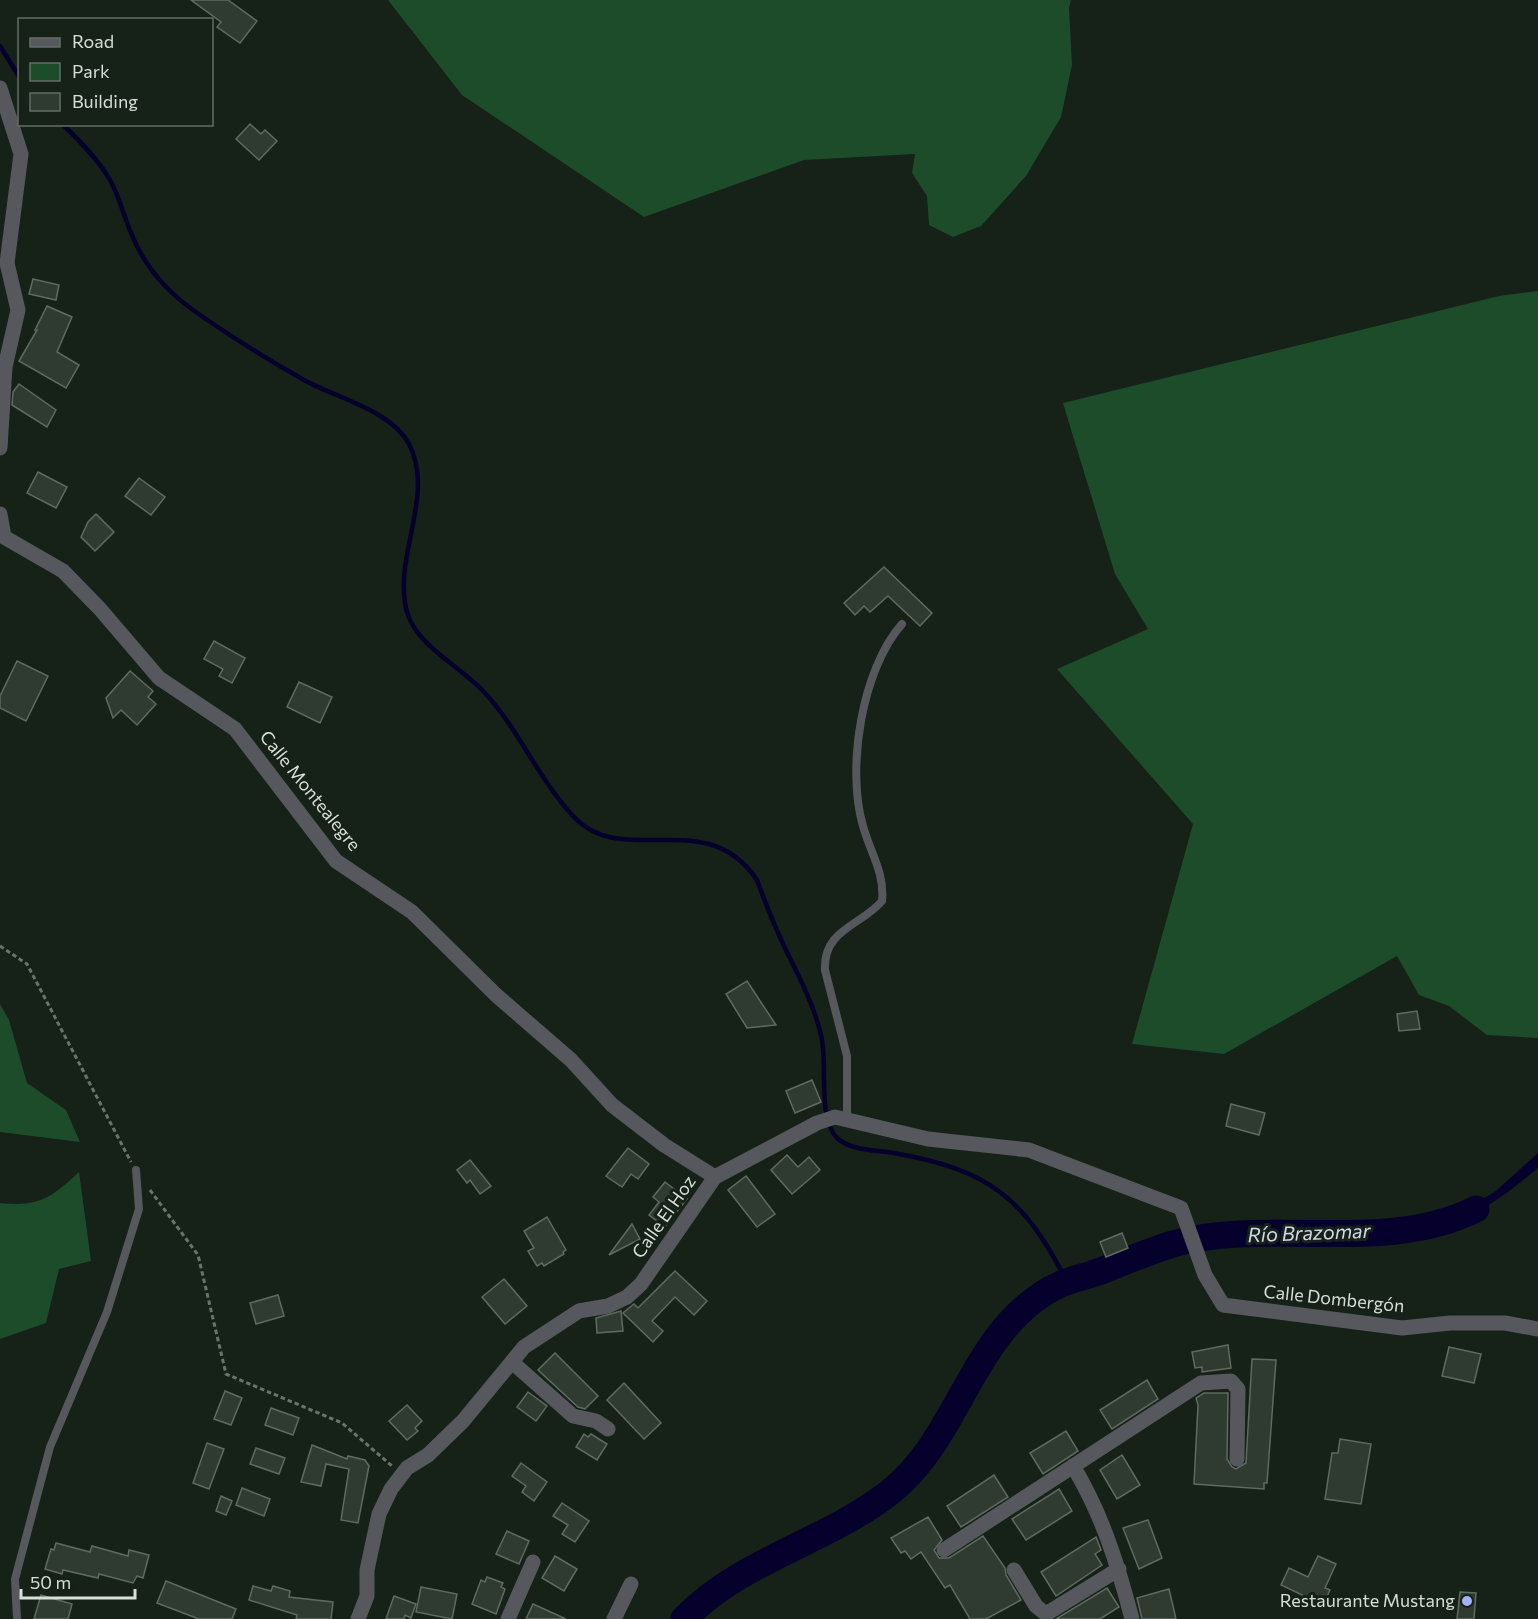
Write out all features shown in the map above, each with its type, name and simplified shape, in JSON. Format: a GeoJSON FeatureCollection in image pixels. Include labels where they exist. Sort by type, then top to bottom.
{"type":"FeatureCollection","features":[{"type":"Feature","properties":{"kind":"street"},"geometry":{"type":"LineString","coordinates":[[0,88],[21,154],[7,263],[18,310],[5,367],[0,448]]}},
{"type":"Feature","properties":{"kind":"street","name":"Calle Montealegre"},"geometry":{"type":"LineString","coordinates":[[0,514],[4,537],[63,571],[100,609],[159,678],[235,729],[336,861],[412,912],[496,994],[571,1060],[612,1105],[664,1145],[716,1177]]}},
{"type":"Feature","properties":{"kind":"street","name":"Calle El Hoz"},"geometry":{"type":"LineString","coordinates":[[358,1619],[367,1596],[367,1570],[379,1514],[391,1489],[407,1468],[428,1455],[464,1421],[524,1347],[579,1311],[608,1306],[627,1297],[641,1284],[716,1177],[817,1123],[841,1118]]}},
{"type":"Feature","properties":{"kind":"street","name":"Calle Dombergón"},"geometry":{"type":"LineString","coordinates":[[841,1118],[928,1139],[1029,1150],[1180,1208],[1214,1293],[1223,1305],[1402,1328],[1450,1323],[1494,1323],[1538,1329]]}},
{"type":"Feature","properties":{"kind":"street"},"geometry":{"type":"LineString","coordinates":[[512,1362],[573,1416],[596,1421],[608,1429]]}},
{"type":"Feature","properties":{"kind":"street"},"geometry":{"type":"LineString","coordinates":[[944,1550],[1201,1383],[1231,1381],[1238,1389],[1237,1459]]}},
{"type":"Feature","properties":{"kind":"street"},"geometry":{"type":"LineString","coordinates":[[1073,1466],[1092,1498],[1119,1569],[1132,1619]]}},
{"type":"Feature","properties":{"kind":"street"},"geometry":{"type":"LineString","coordinates":[[508,1619],[533,1562]]}},
{"type":"Feature","properties":{"kind":"street"},"geometry":{"type":"LineString","coordinates":[[1014,1570],[1036,1606],[1046,1614],[1119,1569]]}},
{"type":"Feature","properties":{"kind":"street"},"geometry":{"type":"LineString","coordinates":[[614,1619],[632,1584]]}},
{"type":"Feature","properties":{"kind":"lane"},"geometry":{"type":"LineString","coordinates":[[841,1118],[848,1056],[825,970],[824,957],[831,941],[855,920],[875,910],[882,901],[882,876],[862,825],[857,781],[857,741],[874,671],[883,650],[902,624]]}},
{"type":"Feature","properties":{"kind":"lane"},"geometry":{"type":"LineString","coordinates":[[17,1619],[15,1579],[50,1447],[107,1312],[139,1209],[136,1170]]}},
{"type":"Feature","properties":{"kind":"path"},"geometry":{"type":"LineString","coordinates":[[0,946],[27,964],[136,1170],[198,1255],[226,1374],[342,1423],[402,1475]]}},
{"type":"Feature","properties":{"kind":"green space"},"geometry":{"type":"Polygon","coordinates":[[[388,0],[1071,0],[1069,8],[1072,65],[1061,117],[1026,176],[981,226],[953,237],[929,225],[927,196],[912,173],[915,154],[804,160],[644,217],[462,95],[388,0]]]}},
{"type":"Feature","properties":{"kind":"green space"},"geometry":{"type":"Polygon","coordinates":[[[1538,291],[1538,1038],[1487,1035],[1449,1006],[1419,995],[1397,956],[1224,1054],[1132,1044],[1193,824],[1057,669],[1148,629],[1115,574],[1063,403],[1499,296],[1538,291]]]}},
{"type":"Feature","properties":{"kind":"green space"},"geometry":{"type":"Polygon","coordinates":[[[0,1004],[9,1020],[27,1083],[66,1110],[80,1142],[0,1132],[0,1004]]]}},
{"type":"Feature","properties":{"kind":"green space"},"geometry":{"type":"Polygon","coordinates":[[[79,1172],[91,1261],[59,1269],[46,1323],[0,1339],[0,1203],[25,1204],[44,1199],[79,1172]]]}},
{"type":"Feature","properties":{"kind":"shaded area"},"geometry":{"type":"Polygon","coordinates":[[[1538,1153],[1538,1168],[1504,1195],[1482,1209],[1442,1224],[1496,1191],[1538,1153]]]}},
{"type":"Feature","properties":{"kind":"building"},"geometry":{"type":"Polygon","coordinates":[[[191,0],[228,0],[257,21],[240,43],[217,27],[221,22],[191,0]]]}},
{"type":"Feature","properties":{"kind":"building"},"geometry":{"type":"Polygon","coordinates":[[[250,124],[261,134],[265,130],[277,141],[259,160],[236,139],[250,124]]]}},
{"type":"Feature","properties":{"kind":"building"},"geometry":{"type":"Polygon","coordinates":[[[33,279],[59,285],[56,300],[29,294],[33,279]]]}},
{"type":"Feature","properties":{"kind":"building"},"geometry":{"type":"Polygon","coordinates":[[[47,306],[72,317],[57,352],[79,365],[66,388],[19,361],[37,330],[35,330],[47,306]]]}},
{"type":"Feature","properties":{"kind":"building"},"geometry":{"type":"Polygon","coordinates":[[[19,384],[56,410],[47,427],[12,405],[13,392],[19,384]]]}},
{"type":"Feature","properties":{"kind":"building"},"geometry":{"type":"Polygon","coordinates":[[[38,472],[67,487],[56,508],[27,493],[38,472]]]}},
{"type":"Feature","properties":{"kind":"building"},"geometry":{"type":"Polygon","coordinates":[[[139,478],[165,497],[151,515],[125,496],[139,478]]]}},
{"type":"Feature","properties":{"kind":"building"},"geometry":{"type":"Polygon","coordinates":[[[96,514],[114,532],[95,551],[81,537],[88,522],[96,514]]]}},
{"type":"Feature","properties":{"kind":"building"},"geometry":{"type":"Polygon","coordinates":[[[884,567],[932,613],[920,626],[888,596],[870,612],[864,606],[855,615],[844,603],[884,567]]]}},
{"type":"Feature","properties":{"kind":"building"},"geometry":{"type":"Polygon","coordinates":[[[214,641],[245,658],[232,683],[219,676],[223,669],[204,659],[214,641]]]}},
{"type":"Feature","properties":{"kind":"building"},"geometry":{"type":"Polygon","coordinates":[[[17,661],[48,676],[26,721],[0,708],[0,696],[17,661]]]}},
{"type":"Feature","properties":{"kind":"building"},"geometry":{"type":"Polygon","coordinates":[[[130,671],[153,691],[148,697],[156,704],[137,725],[121,710],[113,718],[106,698],[130,671]]]}},
{"type":"Feature","properties":{"kind":"building"},"geometry":{"type":"Polygon","coordinates":[[[299,682],[332,697],[320,723],[287,707],[299,682]]]}},
{"type":"Feature","properties":{"kind":"building"},"geometry":{"type":"Polygon","coordinates":[[[747,981],[776,1025],[747,1028],[726,994],[747,981]]]}},
{"type":"Feature","properties":{"kind":"building"},"geometry":{"type":"Polygon","coordinates":[[[1417,1011],[1420,1029],[1399,1031],[1397,1014],[1417,1011]]]}},
{"type":"Feature","properties":{"kind":"building"},"geometry":{"type":"Polygon","coordinates":[[[812,1080],[821,1102],[795,1113],[786,1091],[812,1080]]]}},
{"type":"Feature","properties":{"kind":"building"},"geometry":{"type":"Polygon","coordinates":[[[1231,1104],[1265,1113],[1259,1135],[1226,1126],[1231,1104]]]}},
{"type":"Feature","properties":{"kind":"building"},"geometry":{"type":"Polygon","coordinates":[[[628,1148],[649,1164],[638,1179],[631,1174],[622,1187],[606,1176],[628,1148]]]}},
{"type":"Feature","properties":{"kind":"building"},"geometry":{"type":"Polygon","coordinates":[[[787,1155],[798,1167],[809,1157],[820,1170],[792,1194],[771,1170],[787,1155]]]}},
{"type":"Feature","properties":{"kind":"building"},"geometry":{"type":"Polygon","coordinates":[[[470,1160],[491,1186],[480,1194],[470,1180],[467,1183],[457,1170],[470,1160]]]}},
{"type":"Feature","properties":{"kind":"building"},"geometry":{"type":"Polygon","coordinates":[[[746,1176],[775,1214],[757,1227],[728,1190],[746,1176]]]}},
{"type":"Feature","properties":{"kind":"building"},"geometry":{"type":"Polygon","coordinates":[[[665,1182],[687,1199],[665,1227],[649,1215],[659,1202],[653,1197],[665,1182]]]}},
{"type":"Feature","properties":{"kind":"building"},"geometry":{"type":"Polygon","coordinates":[[[547,1217],[566,1250],[564,1254],[544,1266],[542,1263],[537,1266],[528,1251],[534,1248],[524,1231],[547,1217]]]}},
{"type":"Feature","properties":{"kind":"building"},"geometry":{"type":"Polygon","coordinates":[[[632,1224],[640,1239],[609,1255],[632,1224]]]}},
{"type":"Feature","properties":{"kind":"building"},"geometry":{"type":"Polygon","coordinates":[[[1122,1233],[1128,1248],[1106,1257],[1100,1242],[1122,1233]]]}},
{"type":"Feature","properties":{"kind":"building"},"geometry":{"type":"Polygon","coordinates":[[[675,1271],[707,1301],[694,1315],[675,1297],[652,1321],[663,1331],[653,1342],[623,1313],[634,1304],[638,1308],[675,1271]]]}},
{"type":"Feature","properties":{"kind":"building"},"geometry":{"type":"Polygon","coordinates":[[[504,1279],[527,1306],[505,1324],[482,1297],[504,1279]]]}},
{"type":"Feature","properties":{"kind":"building"},"geometry":{"type":"Polygon","coordinates":[[[278,1295],[284,1316],[256,1324],[250,1303],[278,1295]]]}},
{"type":"Feature","properties":{"kind":"building"},"geometry":{"type":"Polygon","coordinates":[[[621,1311],[623,1331],[597,1333],[596,1318],[621,1311]]]}},
{"type":"Feature","properties":{"kind":"building"},"geometry":{"type":"Polygon","coordinates":[[[1228,1345],[1231,1368],[1202,1372],[1202,1367],[1195,1368],[1192,1352],[1228,1345]]]}},
{"type":"Feature","properties":{"kind":"building"},"geometry":{"type":"Polygon","coordinates":[[[1449,1347],[1481,1354],[1474,1383],[1442,1376],[1449,1347]]]}},
{"type":"Feature","properties":{"kind":"building"},"geometry":{"type":"Polygon","coordinates":[[[555,1353],[598,1396],[585,1409],[578,1407],[538,1370],[555,1353]]]}},
{"type":"Feature","properties":{"kind":"building"},"geometry":{"type":"Polygon","coordinates":[[[1252,1359],[1276,1360],[1267,1483],[1264,1483],[1264,1489],[1194,1484],[1198,1405],[1196,1398],[1204,1393],[1228,1393],[1227,1459],[1236,1469],[1246,1463],[1252,1359]]]}},
{"type":"Feature","properties":{"kind":"building"},"geometry":{"type":"Polygon","coordinates":[[[1147,1380],[1158,1399],[1112,1429],[1100,1410],[1147,1380]]]}},
{"type":"Feature","properties":{"kind":"building"},"geometry":{"type":"Polygon","coordinates":[[[624,1383],[661,1423],[644,1439],[607,1400],[624,1383]]]}},
{"type":"Feature","properties":{"kind":"building"},"geometry":{"type":"Polygon","coordinates":[[[225,1391],[242,1398],[231,1425],[214,1419],[225,1391]]]}},
{"type":"Feature","properties":{"kind":"building"},"geometry":{"type":"Polygon","coordinates":[[[528,1392],[547,1406],[536,1421],[517,1407],[528,1392]]]}},
{"type":"Feature","properties":{"kind":"building"},"geometry":{"type":"Polygon","coordinates":[[[407,1405],[422,1421],[415,1428],[418,1431],[407,1440],[389,1421],[407,1405]]]}},
{"type":"Feature","properties":{"kind":"building"},"geometry":{"type":"Polygon","coordinates":[[[271,1408],[299,1418],[293,1435],[265,1425],[271,1408]]]}},
{"type":"Feature","properties":{"kind":"building"},"geometry":{"type":"Polygon","coordinates":[[[1066,1431],[1078,1451],[1043,1474],[1030,1453],[1066,1431]]]}},
{"type":"Feature","properties":{"kind":"building"},"geometry":{"type":"Polygon","coordinates":[[[584,1434],[588,1437],[591,1434],[607,1444],[597,1460],[576,1447],[584,1434]]]}},
{"type":"Feature","properties":{"kind":"building"},"geometry":{"type":"Polygon","coordinates":[[[1340,1439],[1371,1444],[1361,1504],[1325,1499],[1332,1453],[1338,1453],[1340,1439]]]}},
{"type":"Feature","properties":{"kind":"building"},"geometry":{"type":"Polygon","coordinates":[[[207,1443],[224,1449],[209,1489],[193,1483],[207,1443]]]}},
{"type":"Feature","properties":{"kind":"building"},"geometry":{"type":"Polygon","coordinates":[[[312,1445],[347,1459],[348,1456],[365,1460],[369,1466],[358,1523],[341,1520],[349,1469],[326,1464],[321,1486],[301,1482],[312,1445]]]}},
{"type":"Feature","properties":{"kind":"building"},"geometry":{"type":"Polygon","coordinates":[[[256,1448],[285,1458],[279,1474],[250,1464],[256,1448]]]}},
{"type":"Feature","properties":{"kind":"building"},"geometry":{"type":"Polygon","coordinates":[[[1122,1455],[1140,1485],[1117,1499],[1100,1470],[1122,1455]]]}},
{"type":"Feature","properties":{"kind":"building"},"geometry":{"type":"Polygon","coordinates":[[[521,1463],[547,1482],[534,1501],[522,1492],[526,1486],[512,1476],[521,1463]]]}},
{"type":"Feature","properties":{"kind":"building"},"geometry":{"type":"Polygon","coordinates":[[[994,1475],[1008,1497],[961,1527],[947,1506],[994,1475]]]}},
{"type":"Feature","properties":{"kind":"building"},"geometry":{"type":"Polygon","coordinates":[[[242,1488],[270,1499],[264,1516],[236,1505],[242,1488]]]}},
{"type":"Feature","properties":{"kind":"building"},"geometry":{"type":"Polygon","coordinates":[[[1059,1489],[1072,1511],[1026,1540],[1012,1519],[1059,1489]]]}},
{"type":"Feature","properties":{"kind":"building"},"geometry":{"type":"Polygon","coordinates":[[[221,1496],[232,1501],[226,1515],[216,1511],[221,1496]]]}},
{"type":"Feature","properties":{"kind":"building"},"geometry":{"type":"Polygon","coordinates":[[[562,1503],[589,1521],[575,1542],[562,1534],[568,1525],[553,1516],[562,1503]]]}},
{"type":"Feature","properties":{"kind":"building"},"geometry":{"type":"Polygon","coordinates":[[[928,1517],[942,1540],[934,1550],[939,1558],[949,1558],[983,1536],[1005,1568],[1006,1575],[1021,1600],[986,1619],[970,1619],[950,1585],[945,1588],[921,1552],[911,1559],[905,1551],[901,1553],[891,1538],[928,1517]]]}},
{"type":"Feature","properties":{"kind":"building"},"geometry":{"type":"Polygon","coordinates":[[[1148,1520],[1162,1558],[1139,1569],[1123,1528],[1148,1520]]]}},
{"type":"Feature","properties":{"kind":"building"},"geometry":{"type":"Polygon","coordinates":[[[507,1531],[529,1541],[519,1564],[496,1554],[507,1531]]]}},
{"type":"Feature","properties":{"kind":"building"},"geometry":{"type":"Polygon","coordinates":[[[1096,1537],[1101,1550],[1095,1554],[1102,1565],[1056,1596],[1041,1572],[1096,1537]]]}},
{"type":"Feature","properties":{"kind":"building"},"geometry":{"type":"Polygon","coordinates":[[[56,1543],[90,1552],[92,1546],[128,1556],[129,1550],[149,1555],[143,1578],[137,1576],[133,1583],[99,1574],[98,1578],[63,1570],[62,1574],[45,1569],[51,1549],[54,1550],[56,1543]]]}},
{"type":"Feature","properties":{"kind":"building"},"geometry":{"type":"Polygon","coordinates":[[[555,1556],[577,1569],[564,1591],[542,1578],[555,1556]]]}},
{"type":"Feature","properties":{"kind":"building"},"geometry":{"type":"Polygon","coordinates":[[[1318,1556],[1336,1564],[1325,1588],[1330,1590],[1323,1605],[1281,1585],[1289,1568],[1308,1577],[1318,1556]]]}},
{"type":"Feature","properties":{"kind":"building"},"geometry":{"type":"Polygon","coordinates":[[[487,1577],[503,1583],[501,1587],[505,1589],[496,1614],[472,1604],[481,1580],[485,1582],[487,1577]]]}},
{"type":"Feature","properties":{"kind":"building"},"geometry":{"type":"Polygon","coordinates":[[[166,1581],[236,1609],[232,1619],[199,1619],[157,1603],[166,1581]]]}},
{"type":"Feature","properties":{"kind":"building"},"geometry":{"type":"Polygon","coordinates":[[[253,1586],[271,1591],[273,1586],[290,1591],[289,1597],[333,1602],[331,1619],[296,1619],[297,1615],[249,1600],[253,1586]]]}},
{"type":"Feature","properties":{"kind":"building"},"geometry":{"type":"Polygon","coordinates":[[[421,1587],[457,1594],[452,1619],[416,1612],[421,1587]]]}},
{"type":"Feature","properties":{"kind":"building"},"geometry":{"type":"Polygon","coordinates":[[[1107,1588],[1119,1607],[1100,1619],[1056,1619],[1107,1588]]]}},
{"type":"Feature","properties":{"kind":"building"},"geometry":{"type":"Polygon","coordinates":[[[1169,1589],[1176,1619],[1142,1619],[1137,1598],[1169,1589]]]}},
{"type":"Feature","properties":{"kind":"building","name":"Restaurante Mustang"},"geometry":{"type":"Polygon","coordinates":[[[1460,1592],[1476,1593],[1474,1619],[1457,1619],[1460,1592]]]}},
{"type":"Feature","properties":{"kind":"building"},"geometry":{"type":"Polygon","coordinates":[[[41,1595],[72,1604],[68,1619],[34,1619],[41,1595]]]}},
{"type":"Feature","properties":{"kind":"building"},"geometry":{"type":"Polygon","coordinates":[[[394,1596],[416,1604],[411,1618],[405,1615],[404,1619],[386,1619],[394,1596]]]}},
{"type":"Feature","properties":{"kind":"building"},"geometry":{"type":"Polygon","coordinates":[[[533,1604],[566,1619],[526,1619],[533,1604]]]}},
{"type":"Feature","properties":{"kind":"waterway"},"geometry":{"type":"LineString","coordinates":[[0,46],[18,75]]}},
{"type":"Feature","properties":{"kind":"waterway"},"geometry":{"type":"LineString","coordinates":[[64,126],[88,150],[105,172],[144,259],[170,291],[203,317],[266,358],[317,387],[362,406],[390,422],[401,432],[409,444],[416,464],[418,484],[404,591],[407,612],[412,624],[430,646],[475,683],[497,707],[550,787],[574,817],[594,832],[617,839],[690,841],[714,846],[737,858],[757,880],[819,1026],[823,1051],[827,1118],[837,1138],[857,1148],[894,1153],[955,1168],[1000,1192],[1035,1228],[1067,1282]]}},
{"type":"Feature","properties":{"kind":"waterway","name":"Río Brazomar"},"geometry":{"type":"LineString","coordinates":[[684,1619],[731,1581],[864,1510],[907,1477],[936,1439],[1003,1330],[1026,1307],[1052,1289],[1173,1244],[1210,1237],[1404,1230],[1441,1223],[1476,1209]]}},
{"type":"Feature","properties":{"kind":"place","name":"Restaurante Mustang"},"geometry":{"type":"Point","coordinates":[1467,1601]}}]}
